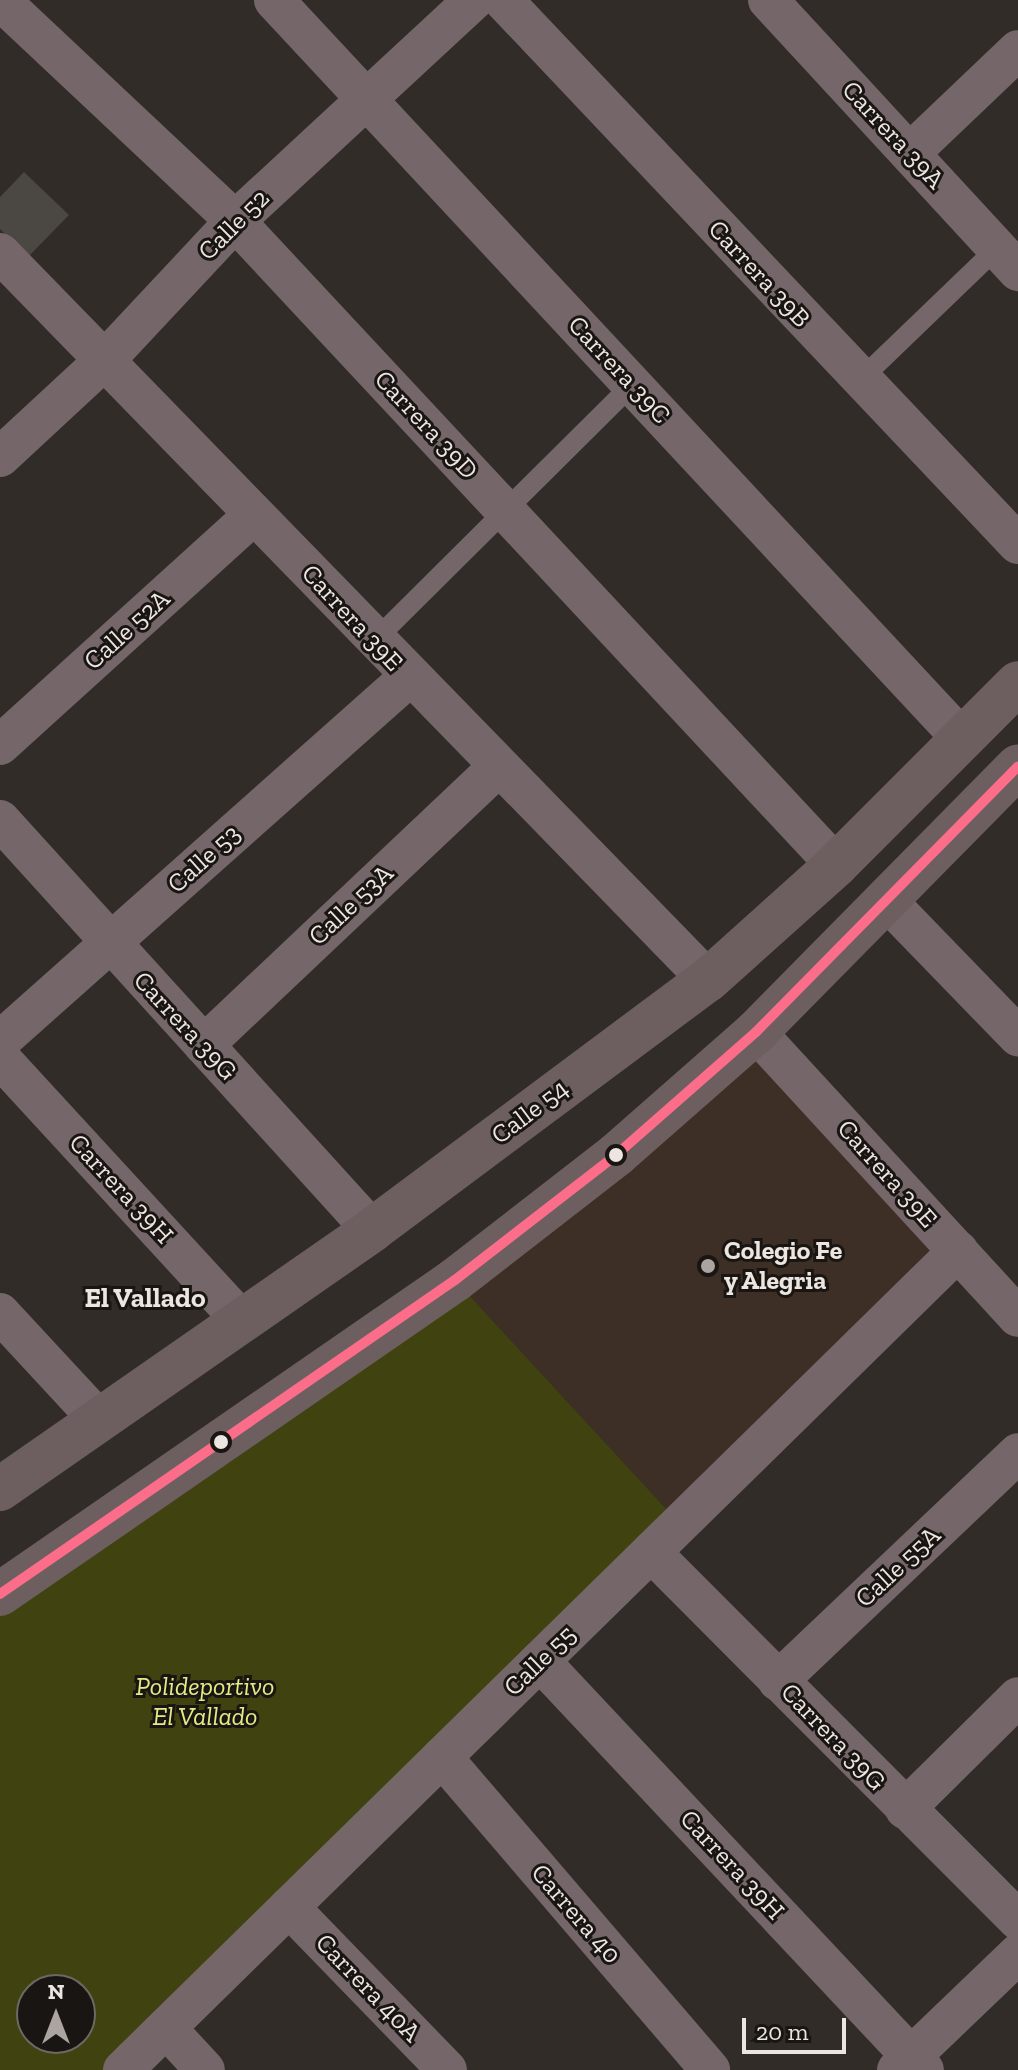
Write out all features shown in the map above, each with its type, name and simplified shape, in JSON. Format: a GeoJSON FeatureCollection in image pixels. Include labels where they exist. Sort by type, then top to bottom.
{"type":"FeatureCollection","features":[{"type":"Feature","properties":{"kind":"main road","name":"Calle 54"},"geometry":{"type":"LineString","coordinates":[[0,1489],[372,1230],[708,980],[836,865],[1018,683]]}},
{"type":"Feature","properties":{"kind":"main road"},"geometry":{"type":"LineString","coordinates":[[0,1594],[455,1280],[616,1155],[756,1032],[886,900],[1014,778]]}},
{"type":"Feature","properties":{"kind":"street","name":"Carrera 39D"},"geometry":{"type":"LineString","coordinates":[[0,0],[235,221],[836,865]]}},
{"type":"Feature","properties":{"kind":"street","name":"Carrera 39C"},"geometry":{"type":"LineString","coordinates":[[274,0],[963,740]]}},
{"type":"Feature","properties":{"kind":"street","name":"Calle 52"},"geometry":{"type":"LineString","coordinates":[[0,457],[106,359],[235,221],[474,0]]}},
{"type":"Feature","properties":{"kind":"street","name":"Carrera 39B"},"geometry":{"type":"LineString","coordinates":[[503,0],[859,381],[1018,544]]}},
{"type":"Feature","properties":{"kind":"street","name":"Carrera 39A"},"geometry":{"type":"LineString","coordinates":[[768,0],[1008,260]]}},
{"type":"Feature","properties":{"kind":"street"},"geometry":{"type":"LineString","coordinates":[[910,153],[1018,50]]}},
{"type":"Feature","properties":{"kind":"street","name":"Carrera 39E"},"geometry":{"type":"LineString","coordinates":[[0,253],[376,639],[408,678],[499,766],[708,980]]}},
{"type":"Feature","properties":{"kind":"street","name":"Calle 52A"},"geometry":{"type":"LineString","coordinates":[[0,745],[254,515]]}},
{"type":"Feature","properties":{"kind":"street","name":"Calle 53"},"geometry":{"type":"LineString","coordinates":[[0,1041],[408,678]]}},
{"type":"Feature","properties":{"kind":"street","name":"Calle 53A"},"geometry":{"type":"LineString","coordinates":[[204,1045],[499,766]]}},
{"type":"Feature","properties":{"kind":"street","name":"Carrera 39G"},"geometry":{"type":"LineString","coordinates":[[0,820],[109,944],[372,1230]]}},
{"type":"Feature","properties":{"kind":"street"},"geometry":{"type":"LineString","coordinates":[[886,900],[1018,1036]]}},
{"type":"Feature","properties":{"kind":"street","name":"Carrera 39E"},"geometry":{"type":"LineString","coordinates":[[756,1032],[1018,1317]]}},
{"type":"Feature","properties":{"kind":"street","name":"Carrera 39H"},"geometry":{"type":"LineString","coordinates":[[0,1058],[242,1321]]}},
{"type":"Feature","properties":{"kind":"street","name":"Calle 55"},"geometry":{"type":"LineString","coordinates":[[123,2070],[958,1251]]}},
{"type":"Feature","properties":{"kind":"street"},"geometry":{"type":"LineString","coordinates":[[0,1313],[99,1420]]}},
{"type":"Feature","properties":{"kind":"street","name":"Calle 55A"},"geometry":{"type":"LineString","coordinates":[[778,1681],[1018,1453]]}},
{"type":"Feature","properties":{"kind":"street","name":"Carrera 39G"},"geometry":{"type":"LineString","coordinates":[[651,1552],[1018,1920]]}},
{"type":"Feature","properties":{"kind":"street","name":"Carrera 39H"},"geometry":{"type":"LineString","coordinates":[[540,1661],[911,2065]]}},
{"type":"Feature","properties":{"kind":"street"},"geometry":{"type":"LineString","coordinates":[[905,1809],[1018,1697]]}},
{"type":"Feature","properties":{"kind":"street","name":"Carrera 40"},"geometry":{"type":"LineString","coordinates":[[442,1757],[710,2070]]}},
{"type":"Feature","properties":{"kind":"street","name":"Carrera 40A"},"geometry":{"type":"LineString","coordinates":[[289,1907],[447,2070]]}},
{"type":"Feature","properties":{"kind":"street"},"geometry":{"type":"LineString","coordinates":[[911,2065],[1018,1954]]}},
{"type":"Feature","properties":{"kind":"street"},"geometry":{"type":"LineString","coordinates":[[166,2028],[205,2070]]}},
{"type":"Feature","properties":{"kind":"lane"},"geometry":{"type":"LineString","coordinates":[[859,381],[1008,260]]}},
{"type":"Feature","properties":{"kind":"lane"},"geometry":{"type":"LineString","coordinates":[[376,639],[632,385]]}},
{"type":"Feature","properties":{"kind":"shaded area","name":"Colegio Fe y Alegria"},"geometry":{"type":"Polygon","coordinates":[[[756,1032],[958,1251],[680,1524],[455,1280],[756,1032]]]}},
{"type":"Feature","properties":{"kind":"green space","name":"Polideportivo El Vallado"},"geometry":{"type":"Polygon","coordinates":[[[455,1280],[680,1524],[123,2070],[0,2070],[0,1594],[455,1280]]]}},
{"type":"Feature","properties":{"kind":"building"},"geometry":{"type":"Polygon","coordinates":[[[24,172],[69,215],[28,257],[0,229],[0,197],[24,172]]]}},
{"type":"Feature","properties":{"kind":"transit line"},"geometry":{"type":"LineString","coordinates":[[0,1594],[455,1280],[616,1155],[756,1032],[1018,766]]}},
{"type":"Feature","properties":{"kind":"place","name":"Colegio Fe y Alegria"},"geometry":{"type":"Point","coordinates":[708,1266]}},
{"type":"Feature","properties":{"kind":"district","name":"El Vallado"},"geometry":{"type":"Point","coordinates":[145,1298]}}]}
